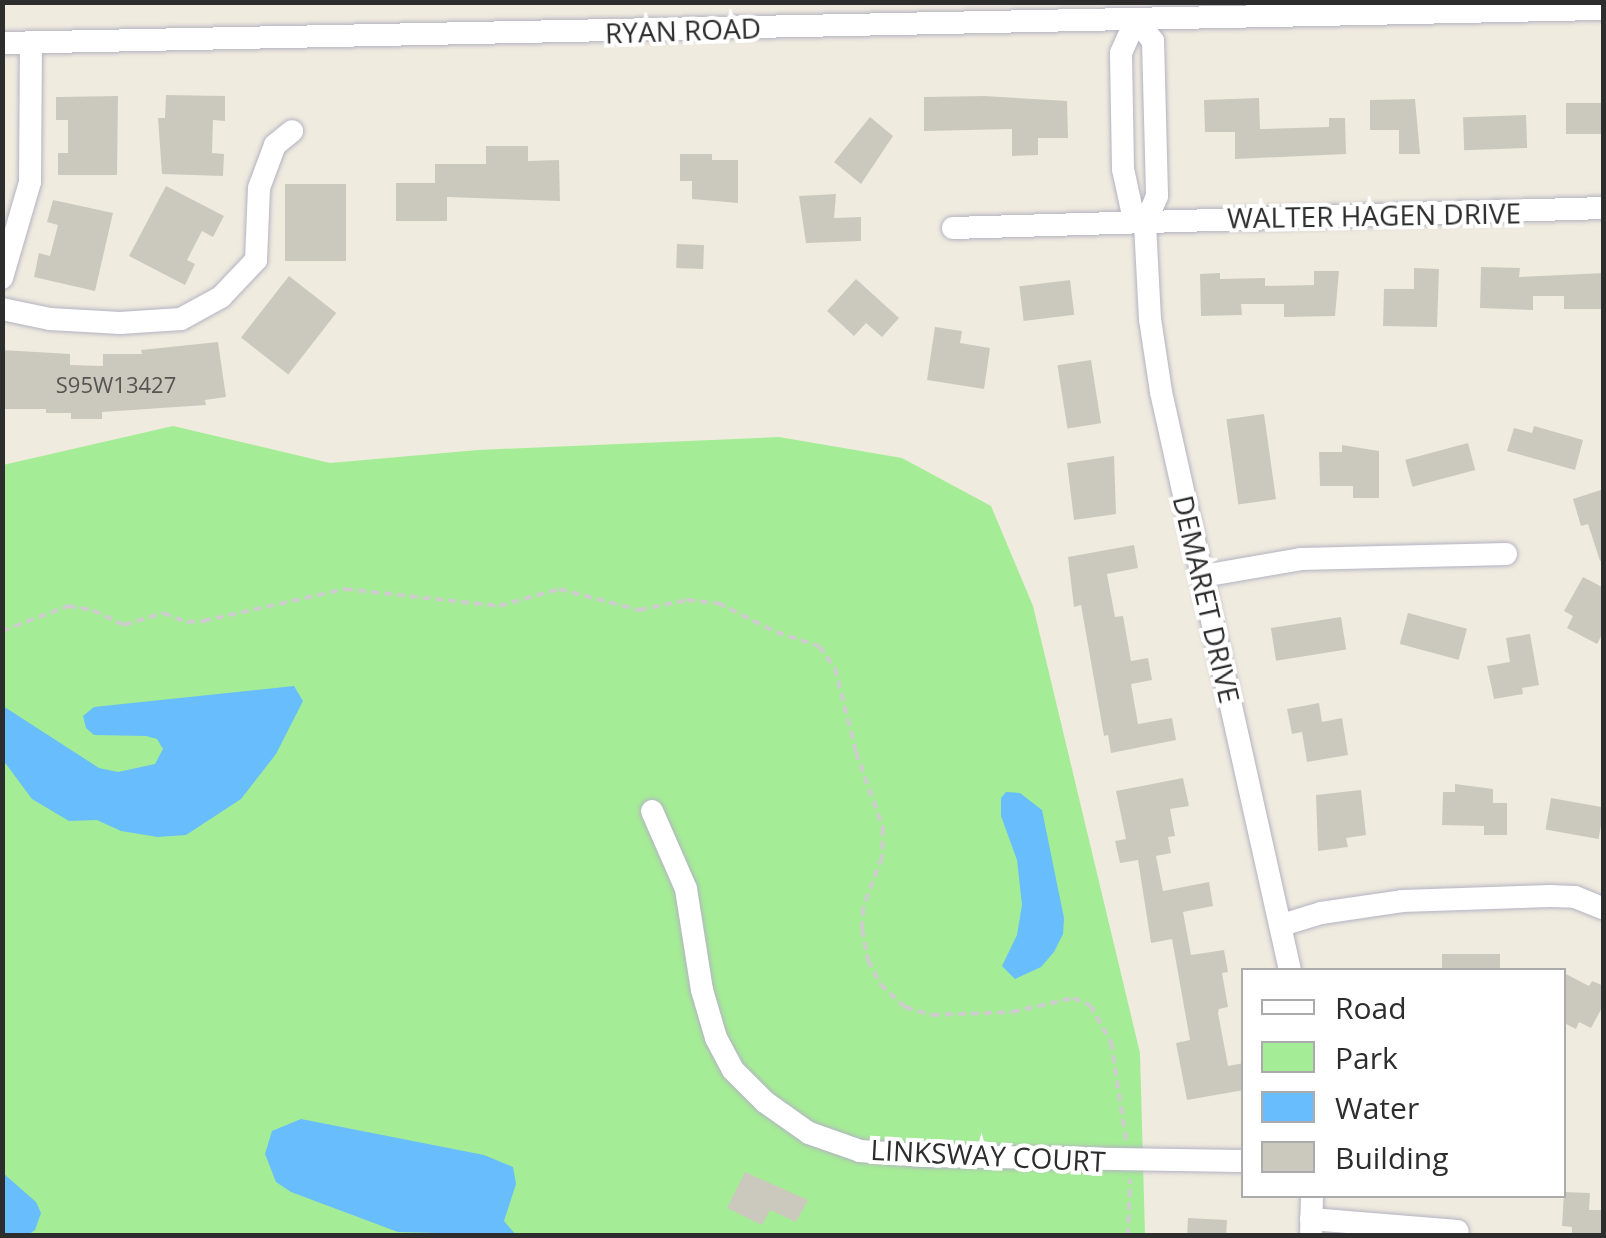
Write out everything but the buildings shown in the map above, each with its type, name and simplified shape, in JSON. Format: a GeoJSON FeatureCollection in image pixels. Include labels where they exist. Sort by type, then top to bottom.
{"type":"FeatureCollection","features":[{"type":"Feature","properties":{"kind":"street","name":"RYAN ROAD"},"geometry":{"type":"LineString","coordinates":[[2,43],[1604,9]]}},
{"type":"Feature","properties":{"kind":"street","name":"DEMARET DRIVE"},"geometry":{"type":"LineString","coordinates":[[1145,224],[1133,215],[1123,169],[1121,53],[1136,20],[1153,42],[1158,196],[1145,224],[1150,318],[1161,392],[1290,968]]}},
{"type":"Feature","properties":{"kind":"street"},"geometry":{"type":"LineString","coordinates":[[2,278],[30,182],[32,43]]}},
{"type":"Feature","properties":{"kind":"street"},"geometry":{"type":"LineString","coordinates":[[2,308],[50,319],[120,324],[181,319],[222,297],[256,260],[258,188],[275,145],[292,131]]}},
{"type":"Feature","properties":{"kind":"street","name":"WALTER HAGEN DRIVE"},"geometry":{"type":"LineString","coordinates":[[952,228],[1094,220],[1145,224],[1166,218],[1604,208]]}},
{"type":"Feature","properties":{"kind":"street"},"geometry":{"type":"LineString","coordinates":[[1203,576],[1301,559],[1506,554]]}},
{"type":"Feature","properties":{"kind":"street","name":"LINKSWAY COURT"},"geometry":{"type":"LineString","coordinates":[[652,811],[686,890],[702,990],[716,1038],[732,1070],[764,1102],[809,1133],[860,1150],[1129,1161],[1241,1160]]}},
{"type":"Feature","properties":{"kind":"street"},"geometry":{"type":"LineString","coordinates":[[1282,925],[1334,911],[1402,901],[1550,896],[1575,898],[1604,909]]}},
{"type":"Feature","properties":{"kind":"street"},"geometry":{"type":"LineString","coordinates":[[1311,1217],[1458,1231]]}},
{"type":"Feature","properties":{"kind":"path"},"geometry":{"type":"LineString","coordinates":[[2,631],[68,606],[93,610],[124,625],[163,613],[188,622],[203,620],[345,589],[499,606],[559,589],[639,610],[687,600],[718,603],[776,632],[819,646],[835,668],[856,752],[884,828],[882,857],[864,908],[862,929],[868,960],[880,984],[905,1008],[932,1015],[1012,1012],[1073,998],[1090,1005],[1100,1017],[1113,1051],[1129,1161],[1128,1236]]}},
{"type":"Feature","properties":{"kind":"green space"},"geometry":{"type":"Polygon","coordinates":[[[173,426],[330,463],[478,450],[779,437],[902,458],[991,506],[1033,606],[1140,1053],[1145,1235],[3,1235],[3,465],[173,426]]]}},
{"type":"Feature","properties":{"kind":"water"},"geometry":{"type":"Polygon","coordinates":[[[294,686],[303,701],[276,754],[241,799],[186,835],[158,837],[121,831],[97,820],[69,821],[32,799],[3,760],[3,706],[99,768],[118,772],[155,764],[163,749],[157,739],[146,736],[94,735],[86,728],[83,716],[94,707],[294,686]]]}},
{"type":"Feature","properties":{"kind":"water"},"geometry":{"type":"Polygon","coordinates":[[[1006,792],[1020,793],[1042,810],[1064,918],[1063,934],[1054,952],[1041,967],[1015,979],[1002,966],[1017,935],[1022,905],[1017,860],[1001,816],[1001,798],[1006,792]]]}},
{"type":"Feature","properties":{"kind":"water"},"geometry":{"type":"Polygon","coordinates":[[[301,1119],[484,1155],[513,1167],[516,1184],[504,1221],[516,1235],[398,1232],[291,1192],[276,1182],[265,1154],[272,1131],[301,1119]]]}},
{"type":"Feature","properties":{"kind":"water"},"geometry":{"type":"Polygon","coordinates":[[[3,1173],[36,1202],[41,1213],[35,1230],[28,1235],[3,1234],[3,1173]]]}}]}
